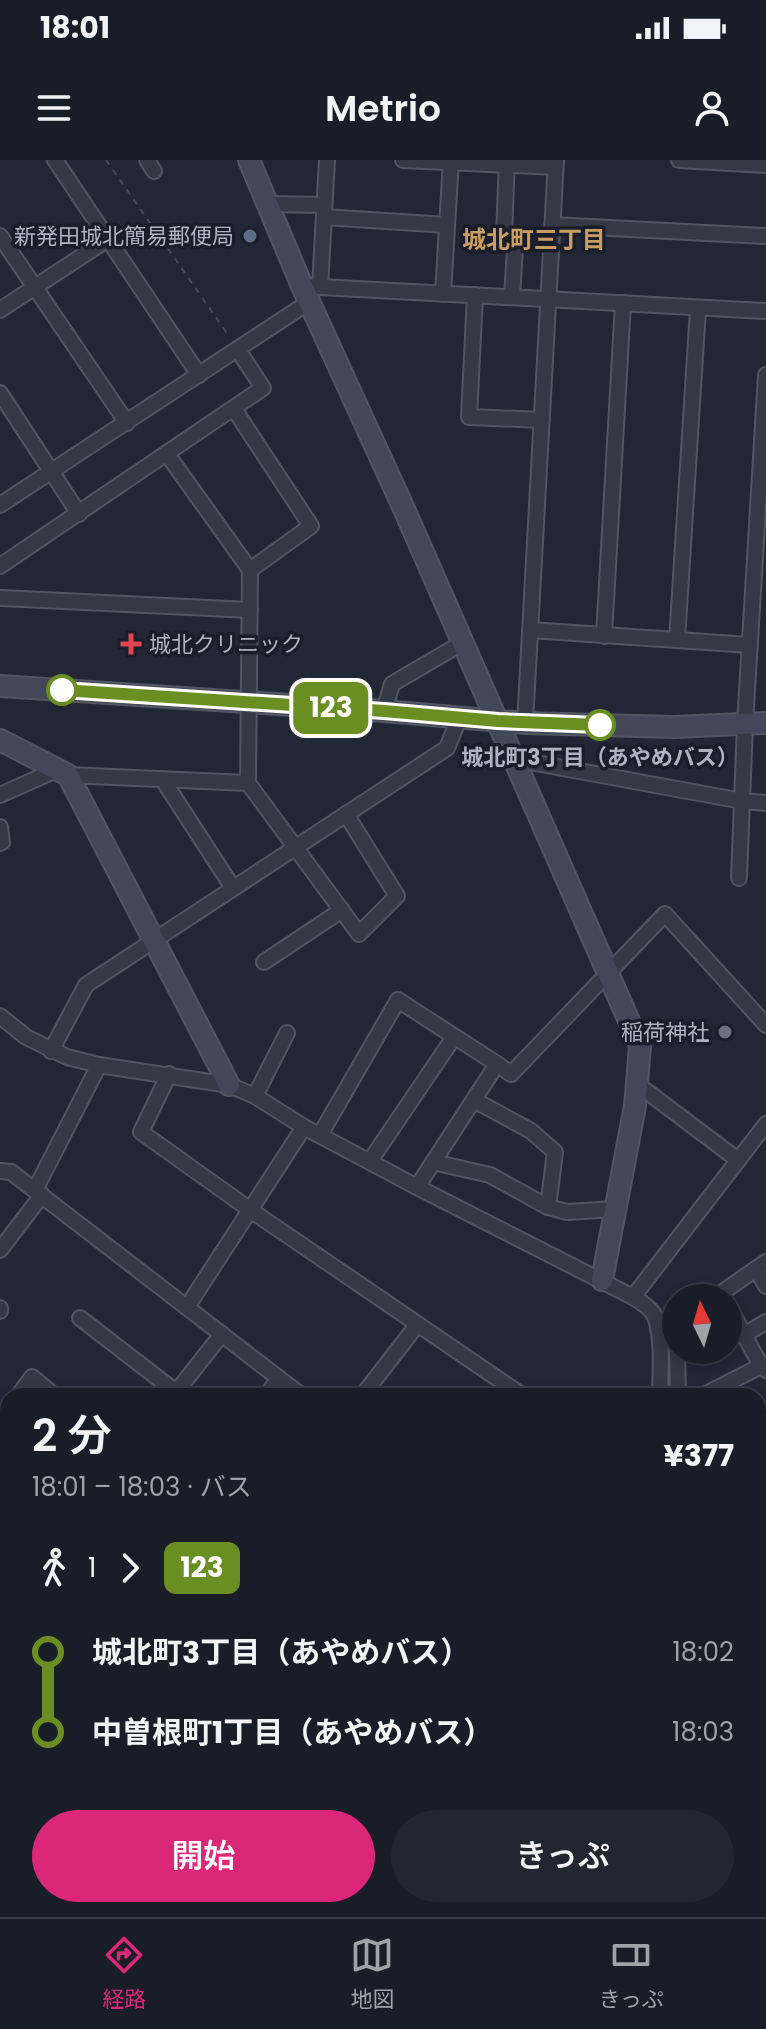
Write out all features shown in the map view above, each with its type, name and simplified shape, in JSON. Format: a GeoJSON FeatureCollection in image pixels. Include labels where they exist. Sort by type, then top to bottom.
{"type":"FeatureCollection","features":[{"type":"Feature","properties":{"kind":"street"},"geometry":{"type":"LineString","coordinates":[[55,160],[199,375]]}},
{"type":"Feature","properties":{"kind":"street"},"geometry":{"type":"LineString","coordinates":[[249,160],[311,292],[640,1046],[637,1084],[602,1280]]}},
{"type":"Feature","properties":{"kind":"street"},"geometry":{"type":"LineString","coordinates":[[311,292],[324,211],[327,160]]}},
{"type":"Feature","properties":{"kind":"street"},"geometry":{"type":"LineString","coordinates":[[403,160],[556,164],[525,723]]}},
{"type":"Feature","properties":{"kind":"street"},"geometry":{"type":"LineString","coordinates":[[679,160],[766,165]]}},
{"type":"Feature","properties":{"kind":"street"},"geometry":{"type":"LineString","coordinates":[[443,294],[451,161]]}},
{"type":"Feature","properties":{"kind":"street"},"geometry":{"type":"LineString","coordinates":[[507,162],[504,235],[515,248],[512,297]]}},
{"type":"Feature","properties":{"kind":"street"},"geometry":{"type":"LineString","coordinates":[[268,204],[447,225]]}},
{"type":"Feature","properties":{"kind":"street"},"geometry":{"type":"LineString","coordinates":[[552,225],[766,236]]}},
{"type":"Feature","properties":{"kind":"street"},"geometry":{"type":"LineString","coordinates":[[0,236],[127,423]]}},
{"type":"Feature","properties":{"kind":"street"},"geometry":{"type":"LineString","coordinates":[[0,310],[108,239]]}},
{"type":"Feature","properties":{"kind":"street"},"geometry":{"type":"LineString","coordinates":[[0,505],[238,350],[311,292],[475,295],[766,311]]}},
{"type":"Feature","properties":{"kind":"street"},"geometry":{"type":"LineString","coordinates":[[475,295],[469,417],[542,420]]}},
{"type":"Feature","properties":{"kind":"street"},"geometry":{"type":"LineString","coordinates":[[604,636],[623,303]]}},
{"type":"Feature","properties":{"kind":"street"},"geometry":{"type":"LineString","coordinates":[[677,640],[698,309]]}},
{"type":"Feature","properties":{"kind":"street"},"geometry":{"type":"LineString","coordinates":[[0,566],[263,388],[238,350]]}},
{"type":"Feature","properties":{"kind":"street"},"geometry":{"type":"LineString","coordinates":[[739,878],[742,801],[756,723],[750,640],[766,375]]}},
{"type":"Feature","properties":{"kind":"street"},"geometry":{"type":"LineString","coordinates":[[0,393],[79,514]]}},
{"type":"Feature","properties":{"kind":"street"},"geometry":{"type":"LineString","coordinates":[[234,409],[311,526],[250,570]]}},
{"type":"Feature","properties":{"kind":"street"},"geometry":{"type":"LineString","coordinates":[[167,454],[250,570],[248,783],[359,934],[397,896],[346,814]]}},
{"type":"Feature","properties":{"kind":"street"},"geometry":{"type":"LineString","coordinates":[[0,610],[0,597],[250,610]]}},
{"type":"Feature","properties":{"kind":"street"},"geometry":{"type":"LineString","coordinates":[[530,630],[677,640],[750,640],[766,637]]}},
{"type":"Feature","properties":{"kind":"street"},"geometry":{"type":"LineString","coordinates":[[384,711],[392,684],[462,643]]}},
{"type":"Feature","properties":{"kind":"street"},"geometry":{"type":"LineString","coordinates":[[0,686],[460,716],[525,723],[674,727],[756,723]]}},
{"type":"Feature","properties":{"kind":"street"},"geometry":{"type":"LineString","coordinates":[[51,1051],[86,985],[447,748],[460,716]]}},
{"type":"Feature","properties":{"kind":"street"},"geometry":{"type":"LineString","coordinates":[[0,740],[62,772],[248,783]]}},
{"type":"Feature","properties":{"kind":"street"},"geometry":{"type":"LineString","coordinates":[[514,759],[766,803]]}},
{"type":"Feature","properties":{"kind":"street"},"geometry":{"type":"LineString","coordinates":[[0,795],[62,772]]}},
{"type":"Feature","properties":{"kind":"street"},"geometry":{"type":"LineString","coordinates":[[62,772],[229,1085]]}},
{"type":"Feature","properties":{"kind":"street"},"geometry":{"type":"LineString","coordinates":[[163,780],[233,888]]}},
{"type":"Feature","properties":{"kind":"street"},"geometry":{"type":"LineString","coordinates":[[0,827],[0,843]]}},
{"type":"Feature","properties":{"kind":"street"},"geometry":{"type":"LineString","coordinates":[[264,962],[342,910]]}},
{"type":"Feature","properties":{"kind":"street"},"geometry":{"type":"LineString","coordinates":[[320,1135],[398,1000],[511,1074],[665,914],[766,1025]]}},
{"type":"Feature","properties":{"kind":"street"},"geometry":{"type":"LineString","coordinates":[[0,1016],[26,1037],[51,1051],[99,1065],[229,1085],[255,1096],[304,1127],[633,1297],[646,1305],[655,1316],[660,1388]]}},
{"type":"Feature","properties":{"kind":"street"},"geometry":{"type":"LineString","coordinates":[[255,1096],[287,1033]]}},
{"type":"Feature","properties":{"kind":"street"},"geometry":{"type":"LineString","coordinates":[[370,1161],[454,1037]]}},
{"type":"Feature","properties":{"kind":"street"},"geometry":{"type":"LineString","coordinates":[[417,1187],[497,1064]]}},
{"type":"Feature","properties":{"kind":"street"},"geometry":{"type":"LineString","coordinates":[[0,1250],[38,1193],[99,1065]]}},
{"type":"Feature","properties":{"kind":"street"},"geometry":{"type":"LineString","coordinates":[[169,1074],[141,1132],[511,1388]]}},
{"type":"Feature","properties":{"kind":"street"},"geometry":{"type":"LineString","coordinates":[[637,1084],[738,1160]]}},
{"type":"Feature","properties":{"kind":"street"},"geometry":{"type":"LineString","coordinates":[[474,1100],[531,1131],[555,1152],[548,1207]]}},
{"type":"Feature","properties":{"kind":"street"},"geometry":{"type":"LineString","coordinates":[[633,1297],[766,1124]]}},
{"type":"Feature","properties":{"kind":"street"},"geometry":{"type":"LineString","coordinates":[[187,1307],[304,1127]]}},
{"type":"Feature","properties":{"kind":"street"},"geometry":{"type":"LineString","coordinates":[[433,1162],[490,1175],[548,1207],[567,1212],[616,1209]]}},
{"type":"Feature","properties":{"kind":"street"},"geometry":{"type":"LineString","coordinates":[[0,1171],[11,1172],[292,1388]]}},
{"type":"Feature","properties":{"kind":"street"},"geometry":{"type":"LineString","coordinates":[[739,1284],[761,1265],[766,1286]]}},
{"type":"Feature","properties":{"kind":"street"},"geometry":{"type":"LineString","coordinates":[[80,1318],[167,1388]]}},
{"type":"Feature","properties":{"kind":"street"},"geometry":{"type":"LineString","coordinates":[[744,1335],[766,1322]]}},
{"type":"Feature","properties":{"kind":"street"},"geometry":{"type":"LineString","coordinates":[[368,1388],[417,1325]]}},
{"type":"Feature","properties":{"kind":"street"},"geometry":{"type":"LineString","coordinates":[[658,1329],[662,1328]]}},
{"type":"Feature","properties":{"kind":"street"},"geometry":{"type":"LineString","coordinates":[[720,1388],[764,1368],[742,1332]]}},
{"type":"Feature","properties":{"kind":"street"},"geometry":{"type":"LineString","coordinates":[[179,1388],[222,1334]]}},
{"type":"Feature","properties":{"kind":"street"},"geometry":{"type":"LineString","coordinates":[[677,1364],[678,1388]]}},
{"type":"Feature","properties":{"kind":"street"},"geometry":{"type":"LineString","coordinates":[[24,1388],[32,1377],[45,1388]]}},
{"type":"Feature","properties":{"kind":"street"},"geometry":{"type":"LineString","coordinates":[[272,1388],[279,1378]]}},
{"type":"Feature","properties":{"kind":"path"},"geometry":{"type":"LineString","coordinates":[[106,160],[238,350]]}},
{"type":"Feature","properties":{"kind":"bus line","name":"123"},"geometry":{"type":"LineString","coordinates":[[62,690],[525,723],[600,725]]}},
{"type":"Feature","properties":{"kind":"place","name":"新発田城北簡易郵便局"},"geometry":{"type":"Point","coordinates":[250,236]}},
{"type":"Feature","properties":{"kind":"place","name":"城北クリニック"},"geometry":{"type":"Point","coordinates":[131,644]}},
{"type":"Feature","properties":{"kind":"place","name":"城北町3丁目（あやめバス）"},"geometry":{"type":"Point","coordinates":[600,725]}},
{"type":"Feature","properties":{"kind":"place","name":"稲荷神社"},"geometry":{"type":"Point","coordinates":[725,1032]}},
{"type":"Feature","properties":{"kind":"district","name":"城北町三丁目"},"geometry":{"type":"Point","coordinates":[534,239]}}]}
